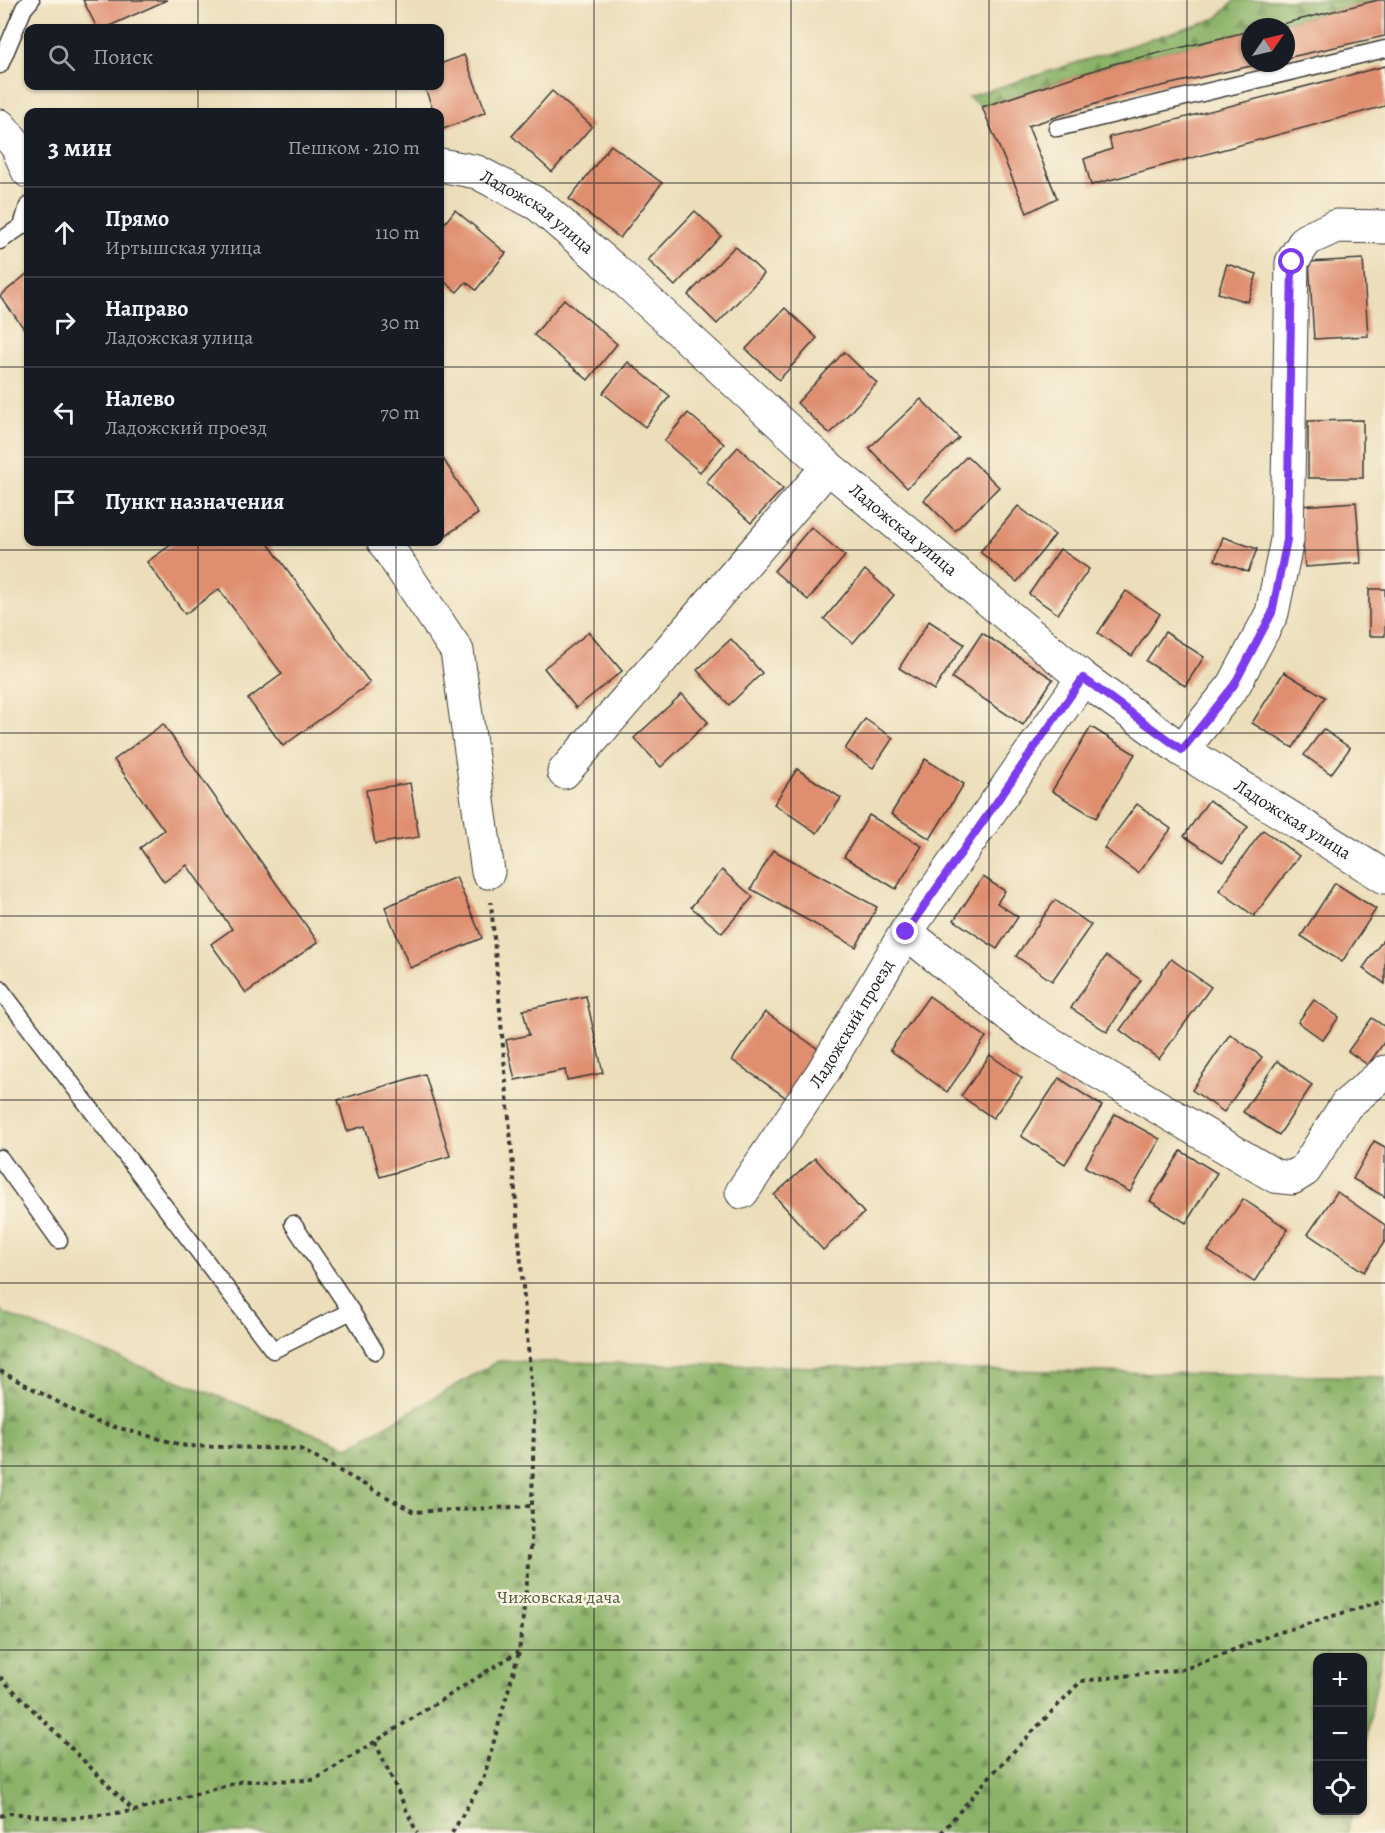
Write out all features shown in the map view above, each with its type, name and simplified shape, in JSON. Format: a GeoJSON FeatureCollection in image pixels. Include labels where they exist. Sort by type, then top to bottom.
{"type":"FeatureCollection","features":[{"type":"Feature","properties":{"kind":"street","name":"Ладожская улица"},"geometry":{"type":"LineString","coordinates":[[444,166],[477,172],[539,205],[612,268],[828,467],[1083,678],[1182,750],[1385,877]]}},
{"type":"Feature","properties":{"kind":"street"},"geometry":{"type":"LineString","coordinates":[[1182,750],[1234,685],[1272,613],[1287,540],[1292,262],[1306,240],[1336,226],[1385,227]]}},
{"type":"Feature","properties":{"kind":"street"},"geometry":{"type":"LineString","coordinates":[[564,772],[828,467]]}},
{"type":"Feature","properties":{"kind":"street"},"geometry":{"type":"LineString","coordinates":[[387,546],[457,651],[488,872]]}},
{"type":"Feature","properties":{"kind":"street","name":"Ладожский проезд"},"geometry":{"type":"LineString","coordinates":[[742,1192],[823,1072],[906,932],[1083,678]]}},
{"type":"Feature","properties":{"kind":"street"},"geometry":{"type":"LineString","coordinates":[[906,932],[1029,1032],[1275,1176],[1292,1178],[1305,1170],[1346,1105],[1385,1072]]}},
{"type":"Feature","properties":{"kind":"lane"},"geometry":{"type":"LineString","coordinates":[[0,65],[24,8],[32,0]]}},
{"type":"Feature","properties":{"kind":"lane"},"geometry":{"type":"LineString","coordinates":[[1057,128],[1385,49]]}},
{"type":"Feature","properties":{"kind":"lane"},"geometry":{"type":"LineString","coordinates":[[0,241],[22,226],[24,219]]}},
{"type":"Feature","properties":{"kind":"lane"},"geometry":{"type":"LineString","coordinates":[[0,990],[273,1350],[351,1311]]}},
{"type":"Feature","properties":{"kind":"lane"},"geometry":{"type":"LineString","coordinates":[[0,1158],[59,1240]]}},
{"type":"Feature","properties":{"kind":"lane"},"geometry":{"type":"LineString","coordinates":[[292,1224],[375,1351]]}},
{"type":"Feature","properties":{"kind":"path"},"geometry":{"type":"LineString","coordinates":[[452,1833],[483,1780],[519,1652],[531,1547],[534,1419],[488,872]]}},
{"type":"Feature","properties":{"kind":"path"},"geometry":{"type":"LineString","coordinates":[[0,1371],[93,1421],[186,1446],[300,1449],[414,1512],[532,1506]]}},
{"type":"Feature","properties":{"kind":"path"},"geometry":{"type":"LineString","coordinates":[[940,1833],[991,1774],[1081,1681],[1185,1669],[1271,1635],[1385,1600]]}},
{"type":"Feature","properties":{"kind":"path"},"geometry":{"type":"LineString","coordinates":[[0,1816],[11,1812],[64,1819],[134,1811],[243,1780],[314,1780],[519,1652]]}},
{"type":"Feature","properties":{"kind":"path"},"geometry":{"type":"LineString","coordinates":[[0,1677],[134,1811]]}},
{"type":"Feature","properties":{"kind":"path"},"geometry":{"type":"LineString","coordinates":[[375,1742],[417,1833]]}},
{"type":"Feature","properties":{"kind":"green space"},"geometry":{"type":"Polygon","coordinates":[[[1235,0],[1378,0],[1295,20],[1295,18],[1241,18],[1241,33],[1113,64],[982,107],[968,97],[1217,18],[1235,0]]]}},
{"type":"Feature","properties":{"kind":"green space","name":"Чижовская дача"},"geometry":{"type":"Polygon","coordinates":[[[0,1309],[3,1313],[349,1447],[498,1361],[1385,1377],[1385,1637],[1367,1735],[1367,1653],[1313,1653],[1313,1815],[1351,1815],[1348,1833],[0,1833],[0,1309]]]}},
{"type":"Feature","properties":{"kind":"building"},"geometry":{"type":"Polygon","coordinates":[[[83,0],[167,0],[114,24],[95,24],[83,0]]]}},
{"type":"Feature","properties":{"kind":"building"},"geometry":{"type":"Polygon","coordinates":[[[1385,0],[1385,36],[1295,56],[1295,21],[1385,0]]]}},
{"type":"Feature","properties":{"kind":"building"},"geometry":{"type":"Polygon","coordinates":[[[1241,33],[1241,68],[1126,94],[1028,126],[1057,198],[1027,213],[982,107],[1113,64],[1241,33]]]}},
{"type":"Feature","properties":{"kind":"building"},"geometry":{"type":"Polygon","coordinates":[[[464,55],[486,112],[444,129],[444,108],[432,108],[426,90],[444,90],[444,62],[464,55]]]}},
{"type":"Feature","properties":{"kind":"building"},"geometry":{"type":"Polygon","coordinates":[[[1385,66],[1385,106],[1091,185],[1084,159],[1112,149],[1109,137],[1385,66]]]}},
{"type":"Feature","properties":{"kind":"building"},"geometry":{"type":"Polygon","coordinates":[[[552,91],[592,126],[552,172],[512,136],[552,91]]]}},
{"type":"Feature","properties":{"kind":"building"},"geometry":{"type":"Polygon","coordinates":[[[611,145],[662,183],[620,238],[569,199],[611,145]]]}},
{"type":"Feature","properties":{"kind":"building"},"geometry":{"type":"Polygon","coordinates":[[[455,210],[506,253],[476,290],[466,282],[457,292],[444,281],[444,224],[455,210]]]}},
{"type":"Feature","properties":{"kind":"building"},"geometry":{"type":"Polygon","coordinates":[[[695,211],[721,236],[675,286],[648,260],[695,211]]]}},
{"type":"Feature","properties":{"kind":"building"},"geometry":{"type":"Polygon","coordinates":[[[735,246],[764,274],[717,324],[688,295],[735,246]]]}},
{"type":"Feature","properties":{"kind":"building"},"geometry":{"type":"Polygon","coordinates":[[[1363,259],[1368,336],[1314,339],[1309,262],[1363,259]]]}},
{"type":"Feature","properties":{"kind":"building"},"geometry":{"type":"Polygon","coordinates":[[[1227,264],[1257,274],[1248,302],[1218,293],[1227,264]]]}},
{"type":"Feature","properties":{"kind":"building"},"geometry":{"type":"Polygon","coordinates":[[[24,276],[24,329],[0,296],[24,276]]]}},
{"type":"Feature","properties":{"kind":"building"},"geometry":{"type":"Polygon","coordinates":[[[564,299],[617,344],[588,380],[534,335],[564,299]]]}},
{"type":"Feature","properties":{"kind":"building"},"geometry":{"type":"Polygon","coordinates":[[[785,308],[817,338],[779,380],[746,349],[785,308]]]}},
{"type":"Feature","properties":{"kind":"building"},"geometry":{"type":"Polygon","coordinates":[[[844,352],[877,383],[830,434],[797,403],[844,352]]]}},
{"type":"Feature","properties":{"kind":"building"},"geometry":{"type":"Polygon","coordinates":[[[628,362],[670,396],[645,427],[603,393],[628,362]]]}},
{"type":"Feature","properties":{"kind":"building"},"geometry":{"type":"Polygon","coordinates":[[[921,399],[959,438],[907,488],[869,448],[921,399]]]}},
{"type":"Feature","properties":{"kind":"building"},"geometry":{"type":"Polygon","coordinates":[[[688,413],[724,444],[700,472],[664,441],[688,413]]]}},
{"type":"Feature","properties":{"kind":"building"},"geometry":{"type":"Polygon","coordinates":[[[1363,420],[1363,478],[1308,478],[1308,421],[1363,420]]]}},
{"type":"Feature","properties":{"kind":"building"},"geometry":{"type":"Polygon","coordinates":[[[738,447],[783,489],[751,523],[706,482],[738,447]]]}},
{"type":"Feature","properties":{"kind":"building"},"geometry":{"type":"Polygon","coordinates":[[[967,456],[999,487],[955,531],[924,500],[967,456]]]}},
{"type":"Feature","properties":{"kind":"building"},"geometry":{"type":"Polygon","coordinates":[[[444,460],[478,514],[444,536],[444,460]]]}},
{"type":"Feature","properties":{"kind":"building"},"geometry":{"type":"Polygon","coordinates":[[[1356,502],[1361,563],[1305,567],[1300,506],[1356,502]]]}},
{"type":"Feature","properties":{"kind":"building"},"geometry":{"type":"Polygon","coordinates":[[[1018,506],[1055,535],[1017,582],[980,552],[1018,506]]]}},
{"type":"Feature","properties":{"kind":"building"},"geometry":{"type":"Polygon","coordinates":[[[811,527],[845,556],[808,600],[774,571],[811,527]]]}},
{"type":"Feature","properties":{"kind":"building"},"geometry":{"type":"Polygon","coordinates":[[[1223,537],[1257,549],[1248,572],[1215,560],[1223,537]]]}},
{"type":"Feature","properties":{"kind":"building"},"geometry":{"type":"Polygon","coordinates":[[[169,546],[270,546],[370,683],[283,746],[248,699],[282,674],[219,589],[185,614],[147,562],[169,546]]]}},
{"type":"Feature","properties":{"kind":"building"},"geometry":{"type":"Polygon","coordinates":[[[1060,549],[1089,569],[1058,614],[1029,594],[1060,549]]]}},
{"type":"Feature","properties":{"kind":"building"},"geometry":{"type":"Polygon","coordinates":[[[865,570],[894,595],[853,643],[824,619],[865,570]]]}},
{"type":"Feature","properties":{"kind":"building"},"geometry":{"type":"Polygon","coordinates":[[[1369,589],[1385,589],[1385,636],[1369,636],[1369,589]]]}},
{"type":"Feature","properties":{"kind":"building"},"geometry":{"type":"Polygon","coordinates":[[[1126,591],[1160,614],[1132,656],[1098,633],[1126,591]]]}},
{"type":"Feature","properties":{"kind":"building"},"geometry":{"type":"Polygon","coordinates":[[[929,621],[964,644],[934,690],[899,668],[929,621]]]}},
{"type":"Feature","properties":{"kind":"building"},"geometry":{"type":"Polygon","coordinates":[[[589,632],[622,671],[576,708],[544,668],[589,632]]]}},
{"type":"Feature","properties":{"kind":"building"},"geometry":{"type":"Polygon","coordinates":[[[1165,632],[1204,657],[1185,686],[1146,661],[1165,632]]]}},
{"type":"Feature","properties":{"kind":"building"},"geometry":{"type":"Polygon","coordinates":[[[982,633],[1053,679],[1023,725],[952,678],[982,633]]]}},
{"type":"Feature","properties":{"kind":"building"},"geometry":{"type":"Polygon","coordinates":[[[731,639],[762,673],[729,705],[697,670],[731,639]]]}},
{"type":"Feature","properties":{"kind":"building"},"geometry":{"type":"Polygon","coordinates":[[[1284,672],[1325,697],[1293,748],[1252,723],[1284,672]]]}},
{"type":"Feature","properties":{"kind":"building"},"geometry":{"type":"Polygon","coordinates":[[[682,694],[708,722],[661,767],[634,738],[682,694]]]}},
{"type":"Feature","properties":{"kind":"building"},"geometry":{"type":"Polygon","coordinates":[[[865,719],[893,738],[873,768],[845,749],[865,719]]]}},
{"type":"Feature","properties":{"kind":"building"},"geometry":{"type":"Polygon","coordinates":[[[163,724],[318,942],[246,993],[211,944],[232,929],[187,865],[164,882],[140,848],[164,830],[114,760],[163,724]]]}},
{"type":"Feature","properties":{"kind":"building"},"geometry":{"type":"Polygon","coordinates":[[[1091,727],[1135,754],[1096,818],[1052,791],[1091,727]]]}},
{"type":"Feature","properties":{"kind":"building"},"geometry":{"type":"Polygon","coordinates":[[[1323,729],[1350,748],[1331,774],[1304,755],[1323,729]]]}},
{"type":"Feature","properties":{"kind":"building"},"geometry":{"type":"Polygon","coordinates":[[[925,759],[964,784],[930,839],[891,814],[925,759]]]}},
{"type":"Feature","properties":{"kind":"building"},"geometry":{"type":"Polygon","coordinates":[[[797,769],[841,798],[817,833],[774,804],[797,769]]]}},
{"type":"Feature","properties":{"kind":"building"},"geometry":{"type":"Polygon","coordinates":[[[410,783],[419,837],[375,844],[366,790],[410,783]]]}},
{"type":"Feature","properties":{"kind":"building"},"geometry":{"type":"Polygon","coordinates":[[[1209,800],[1248,827],[1223,862],[1184,836],[1209,800]]]}},
{"type":"Feature","properties":{"kind":"building"},"geometry":{"type":"Polygon","coordinates":[[[1137,804],[1171,829],[1138,873],[1104,848],[1137,804]]]}},
{"type":"Feature","properties":{"kind":"building"},"geometry":{"type":"Polygon","coordinates":[[[869,815],[922,846],[896,889],[844,857],[869,815]]]}},
{"type":"Feature","properties":{"kind":"building"},"geometry":{"type":"Polygon","coordinates":[[[1263,830],[1299,856],[1254,916],[1219,890],[1263,830]]]}},
{"type":"Feature","properties":{"kind":"building"},"geometry":{"type":"Polygon","coordinates":[[[773,850],[877,907],[856,947],[751,889],[773,850]]]}},
{"type":"Feature","properties":{"kind":"building"},"geometry":{"type":"Polygon","coordinates":[[[722,870],[753,897],[722,933],[691,907],[722,870]]]}},
{"type":"Feature","properties":{"kind":"building"},"geometry":{"type":"Polygon","coordinates":[[[456,877],[482,938],[410,968],[385,907],[456,877]]]}},
{"type":"Feature","properties":{"kind":"building"},"geometry":{"type":"Polygon","coordinates":[[[983,877],[1005,891],[997,903],[1018,917],[997,949],[954,920],[983,877]]]}},
{"type":"Feature","properties":{"kind":"building"},"geometry":{"type":"Polygon","coordinates":[[[1335,883],[1376,909],[1342,962],[1301,936],[1335,883]]]}},
{"type":"Feature","properties":{"kind":"building"},"geometry":{"type":"Polygon","coordinates":[[[1055,900],[1091,925],[1052,981],[1016,956],[1055,900]]]}},
{"type":"Feature","properties":{"kind":"building"},"geometry":{"type":"Polygon","coordinates":[[[1385,937],[1385,984],[1363,968],[1385,937]]]}},
{"type":"Feature","properties":{"kind":"building"},"geometry":{"type":"Polygon","coordinates":[[[1106,956],[1141,980],[1107,1032],[1071,1008],[1106,956]]]}},
{"type":"Feature","properties":{"kind":"building"},"geometry":{"type":"Polygon","coordinates":[[[1171,959],[1211,987],[1159,1059],[1120,1030],[1171,959]]]}},
{"type":"Feature","properties":{"kind":"building"},"geometry":{"type":"Polygon","coordinates":[[[586,996],[603,1073],[567,1080],[565,1070],[515,1080],[506,1040],[529,1035],[523,1010],[586,996]]]}},
{"type":"Feature","properties":{"kind":"building"},"geometry":{"type":"Polygon","coordinates":[[[929,996],[986,1037],[947,1092],[890,1050],[929,996]]]}},
{"type":"Feature","properties":{"kind":"building"},"geometry":{"type":"Polygon","coordinates":[[[1314,1000],[1339,1017],[1323,1040],[1298,1022],[1314,1000]]]}},
{"type":"Feature","properties":{"kind":"building"},"geometry":{"type":"Polygon","coordinates":[[[765,1012],[821,1051],[788,1099],[732,1060],[765,1012]]]}},
{"type":"Feature","properties":{"kind":"building"},"geometry":{"type":"Polygon","coordinates":[[[1372,1018],[1385,1027],[1385,1041],[1368,1065],[1348,1051],[1372,1018]]]}},
{"type":"Feature","properties":{"kind":"building"},"geometry":{"type":"Polygon","coordinates":[[[1230,1034],[1262,1057],[1224,1112],[1192,1090],[1230,1034]]]}},
{"type":"Feature","properties":{"kind":"building"},"geometry":{"type":"Polygon","coordinates":[[[990,1055],[1022,1078],[993,1118],[961,1096],[990,1055]]]}},
{"type":"Feature","properties":{"kind":"building"},"geometry":{"type":"Polygon","coordinates":[[[1277,1061],[1312,1085],[1279,1135],[1243,1112],[1277,1061]]]}},
{"type":"Feature","properties":{"kind":"building"},"geometry":{"type":"Polygon","coordinates":[[[425,1074],[450,1156],[380,1177],[365,1126],[347,1131],[338,1100],[425,1074]]]}},
{"type":"Feature","properties":{"kind":"building"},"geometry":{"type":"Polygon","coordinates":[[[1059,1078],[1102,1106],[1065,1164],[1021,1136],[1059,1078]]]}},
{"type":"Feature","properties":{"kind":"building"},"geometry":{"type":"Polygon","coordinates":[[[1115,1114],[1160,1139],[1130,1192],[1085,1167],[1115,1114]]]}},
{"type":"Feature","properties":{"kind":"building"},"geometry":{"type":"Polygon","coordinates":[[[1374,1141],[1385,1147],[1385,1197],[1353,1179],[1374,1141]]]}},
{"type":"Feature","properties":{"kind":"building"},"geometry":{"type":"Polygon","coordinates":[[[1181,1151],[1217,1173],[1186,1223],[1150,1201],[1181,1151]]]}},
{"type":"Feature","properties":{"kind":"building"},"geometry":{"type":"Polygon","coordinates":[[[815,1158],[864,1213],[823,1250],[774,1195],[815,1158]]]}},
{"type":"Feature","properties":{"kind":"building"},"geometry":{"type":"Polygon","coordinates":[[[1337,1192],[1385,1225],[1385,1241],[1364,1272],[1308,1234],[1337,1192]]]}},
{"type":"Feature","properties":{"kind":"building"},"geometry":{"type":"Polygon","coordinates":[[[1243,1199],[1288,1229],[1254,1282],[1208,1251],[1243,1199]]]}},
{"type":"Feature","properties":{"kind":"route"},"geometry":{"type":"LineString","coordinates":[[906,932],[1083,678],[1182,750],[1234,685],[1272,613],[1287,540],[1292,262]]}}]}
